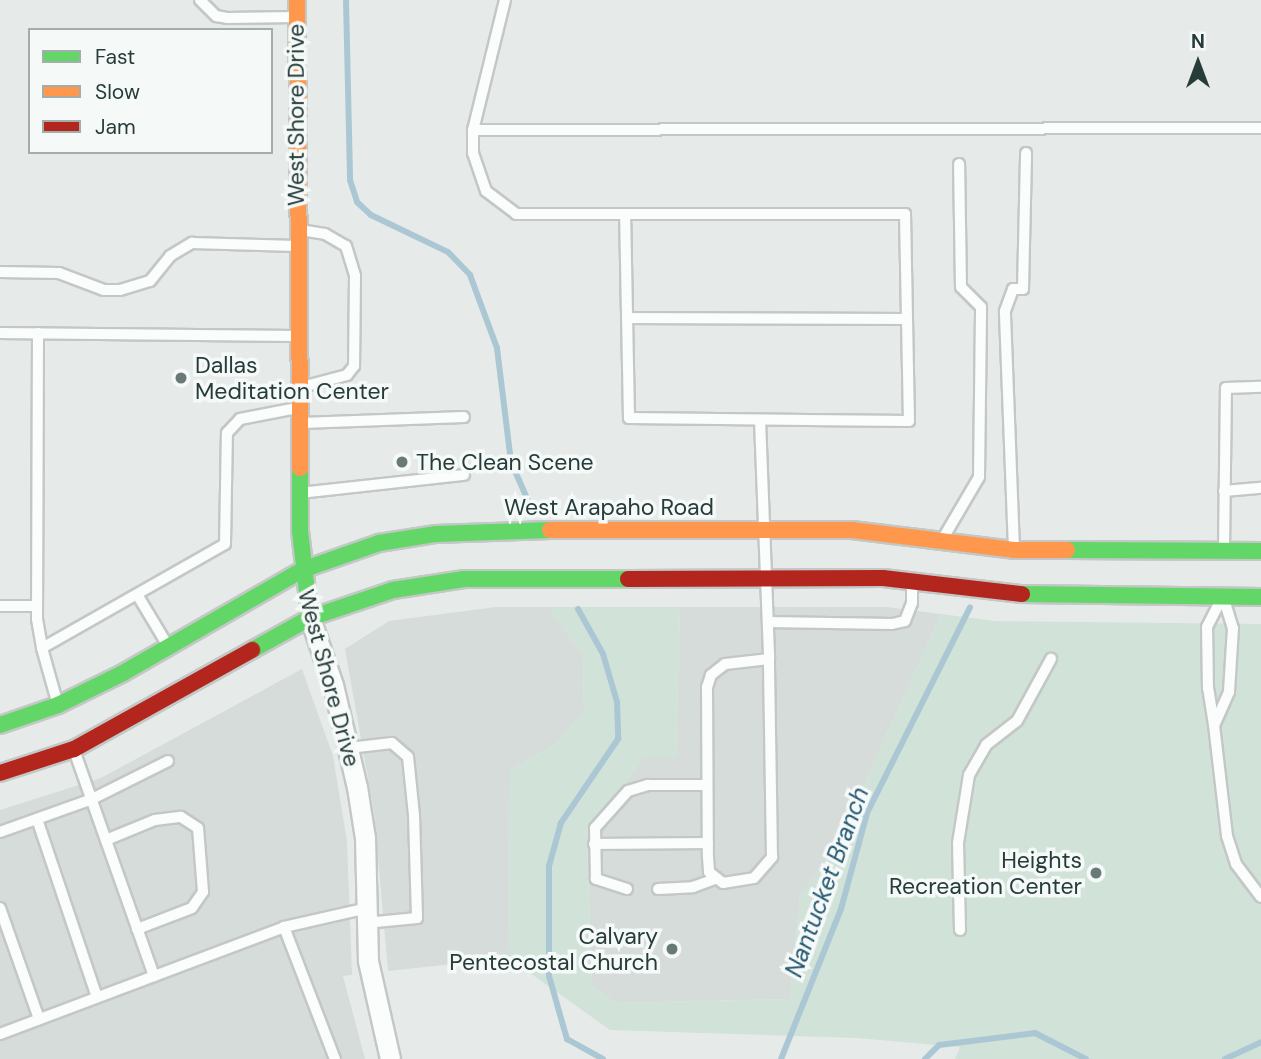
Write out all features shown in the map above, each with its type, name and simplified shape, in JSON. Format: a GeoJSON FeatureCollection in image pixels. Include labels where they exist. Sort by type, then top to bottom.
{"type":"FeatureCollection","features":[{"type":"Feature","properties":{"kind":"main road","name":"West Shore Drive"},"geometry":{"type":"LineString","coordinates":[[296,8],[299,494],[302,570],[310,618]]}},
{"type":"Feature","properties":{"kind":"main road","name":"West Arapaho Road"},"geometry":{"type":"LineString","coordinates":[[0,725],[58,705],[302,570],[379,543],[436,534],[761,529],[890,532],[1014,550],[1261,551]]}},
{"type":"Feature","properties":{"kind":"main road"},"geometry":{"type":"LineString","coordinates":[[1223,596],[1224,551]]}},
{"type":"Feature","properties":{"kind":"main road"},"geometry":{"type":"LineString","coordinates":[[0,774],[74,749],[310,618],[393,590],[464,579],[768,578],[912,581],[1014,594],[1261,597]]}},
{"type":"Feature","properties":{"kind":"street","name":"West Shore Drive"},"geometry":{"type":"LineString","coordinates":[[310,618],[349,748],[365,838],[364,916],[387,1058]]}},
{"type":"Feature","properties":{"kind":"lane"},"geometry":{"type":"LineString","coordinates":[[200,0],[208,10],[227,18],[296,8]]}},
{"type":"Feature","properties":{"kind":"lane"},"geometry":{"type":"LineString","coordinates":[[505,0],[473,131],[473,153],[486,191],[516,214],[625,214],[905,214],[909,421],[629,418],[625,214]]}},
{"type":"Feature","properties":{"kind":"lane"},"geometry":{"type":"LineString","coordinates":[[473,131],[1261,128]]}},
{"type":"Feature","properties":{"kind":"lane"},"geometry":{"type":"LineString","coordinates":[[1014,550],[1005,311],[1013,289],[1024,289],[1026,153]]}},
{"type":"Feature","properties":{"kind":"lane"},"geometry":{"type":"LineString","coordinates":[[943,539],[979,477],[981,307],[961,287],[959,164]]}},
{"type":"Feature","properties":{"kind":"lane"},"geometry":{"type":"LineString","coordinates":[[296,229],[325,234],[346,246],[355,276],[354,366],[347,375],[297,388]]}},
{"type":"Feature","properties":{"kind":"lane"},"geometry":{"type":"LineString","coordinates":[[0,272],[59,273],[104,290],[120,290],[150,281],[170,256],[192,243],[296,246]]}},
{"type":"Feature","properties":{"kind":"lane"},"geometry":{"type":"LineString","coordinates":[[627,318],[905,319]]}},
{"type":"Feature","properties":{"kind":"lane"},"geometry":{"type":"LineString","coordinates":[[0,333],[296,336]]}},
{"type":"Feature","properties":{"kind":"lane"},"geometry":{"type":"LineString","coordinates":[[38,333],[37,606],[42,648],[58,705]]}},
{"type":"Feature","properties":{"kind":"lane"},"geometry":{"type":"LineString","coordinates":[[1224,551],[1227,388],[1261,387]]}},
{"type":"Feature","properties":{"kind":"lane"},"geometry":{"type":"LineString","coordinates":[[42,648],[138,596],[225,544],[227,433],[240,419],[298,415],[464,417]]}},
{"type":"Feature","properties":{"kind":"lane"},"geometry":{"type":"LineString","coordinates":[[658,889],[693,887],[715,879],[736,884],[754,878],[772,857],[768,578],[761,529],[760,419]]}},
{"type":"Feature","properties":{"kind":"lane"},"geometry":{"type":"LineString","coordinates":[[299,494],[464,475]]}},
{"type":"Feature","properties":{"kind":"lane"},"geometry":{"type":"LineString","coordinates":[[1224,491],[1261,488]]}},
{"type":"Feature","properties":{"kind":"lane"},"geometry":{"type":"LineString","coordinates":[[768,622],[905,621],[912,603],[912,581]]}},
{"type":"Feature","properties":{"kind":"lane"},"geometry":{"type":"LineString","coordinates":[[138,596],[168,646]]}},
{"type":"Feature","properties":{"kind":"lane"},"geometry":{"type":"LineString","coordinates":[[1223,596],[1207,627],[1208,689],[1227,836],[1236,864],[1261,897]]}},
{"type":"Feature","properties":{"kind":"lane"},"geometry":{"type":"LineString","coordinates":[[1214,725],[1229,692],[1233,628],[1223,596]]}},
{"type":"Feature","properties":{"kind":"lane"},"geometry":{"type":"LineString","coordinates":[[0,606],[37,606]]}},
{"type":"Feature","properties":{"kind":"lane"},"geometry":{"type":"LineString","coordinates":[[715,879],[709,872],[707,687],[711,675],[725,664],[769,659]]}},
{"type":"Feature","properties":{"kind":"lane"},"geometry":{"type":"LineString","coordinates":[[960,930],[958,843],[969,775],[986,745],[1017,721],[1051,659]]}},
{"type":"Feature","properties":{"kind":"lane"},"geometry":{"type":"LineString","coordinates":[[0,1034],[284,927],[364,916],[417,918],[414,815],[408,757],[392,743],[349,748]]}},
{"type":"Feature","properties":{"kind":"lane"},"geometry":{"type":"LineString","coordinates":[[74,749],[154,976]]}},
{"type":"Feature","properties":{"kind":"lane"},"geometry":{"type":"LineString","coordinates":[[0,832],[92,799],[167,761]]}},
{"type":"Feature","properties":{"kind":"lane"},"geometry":{"type":"LineString","coordinates":[[626,889],[596,879],[595,828],[628,792],[648,785],[707,785]]}},
{"type":"Feature","properties":{"kind":"lane"},"geometry":{"type":"LineString","coordinates":[[106,840],[155,820],[181,817],[198,828],[203,892],[192,908],[137,929]]}},
{"type":"Feature","properties":{"kind":"lane"},"geometry":{"type":"LineString","coordinates":[[37,819],[97,997]]}},
{"type":"Feature","properties":{"kind":"lane"},"geometry":{"type":"LineString","coordinates":[[594,844],[708,843]]}},
{"type":"Feature","properties":{"kind":"lane"},"geometry":{"type":"LineString","coordinates":[[0,908],[39,1019]]}},
{"type":"Feature","properties":{"kind":"lane"},"geometry":{"type":"LineString","coordinates":[[284,927],[335,1059]]}},
{"type":"Feature","properties":{"kind":"shaded area"},"geometry":{"type":"Polygon","coordinates":[[[496,607],[549,607],[583,657],[584,711],[554,746],[510,770],[509,958],[388,971],[374,812],[345,649],[389,621],[496,607]]]}},
{"type":"Feature","properties":{"kind":"shaded area"},"geometry":{"type":"Polygon","coordinates":[[[549,607],[680,607],[676,757],[642,757],[587,841],[592,986],[616,1003],[790,999],[800,896],[839,841],[941,614],[995,621],[1261,624],[1261,1059],[955,1059],[960,1047],[856,1038],[610,1030],[509,958],[510,770],[554,746],[584,711],[583,657],[549,607]]]}},
{"type":"Feature","properties":{"kind":"shaded area"},"geometry":{"type":"Polygon","coordinates":[[[680,607],[887,607],[941,614],[839,841],[800,896],[790,999],[616,1003],[592,986],[587,841],[642,757],[676,757],[680,607]]]}},
{"type":"Feature","properties":{"kind":"shaded area"},"geometry":{"type":"Polygon","coordinates":[[[302,669],[333,756],[347,841],[352,975],[343,976],[365,1059],[0,1059],[0,810],[101,778],[302,669]]]}},
{"type":"Feature","properties":{"kind":"waterway"},"geometry":{"type":"LineString","coordinates":[[346,0],[350,180],[357,202],[371,215],[448,252],[470,275],[497,348],[511,462],[530,505]]}},
{"type":"Feature","properties":{"kind":"waterway","name":"Nantucket Branch"},"geometry":{"type":"LineString","coordinates":[[781,1059],[841,909],[867,813],[970,607]]}},
{"type":"Feature","properties":{"kind":"waterway"},"geometry":{"type":"LineString","coordinates":[[578,609],[603,654],[617,702],[618,739],[561,823],[549,866],[549,976],[567,1039],[603,1059]]}},
{"type":"Feature","properties":{"kind":"waterway"},"geometry":{"type":"LineString","coordinates":[[925,1059],[939,1045],[1035,1033],[1086,1059]]}},
{"type":"Feature","properties":{"kind":"waterway"},"geometry":{"type":"LineString","coordinates":[[1225,1059],[1261,1042]]}},
{"type":"Feature","properties":{"kind":"traffic: fast"},"geometry":{"type":"LineString","coordinates":[[300,468],[300,531],[310,618]]}},
{"type":"Feature","properties":{"kind":"traffic: fast"},"geometry":{"type":"LineString","coordinates":[[0,725],[58,705],[123,673],[302,570],[379,543],[436,534],[550,530]]}},
{"type":"Feature","properties":{"kind":"traffic: fast"},"geometry":{"type":"LineString","coordinates":[[1067,550],[1261,551]]}},
{"type":"Feature","properties":{"kind":"traffic: fast"},"geometry":{"type":"LineString","coordinates":[[252,650],[310,618],[393,590],[464,579],[628,579]]}},
{"type":"Feature","properties":{"kind":"traffic: fast"},"geometry":{"type":"LineString","coordinates":[[1022,594],[1261,597]]}},
{"type":"Feature","properties":{"kind":"traffic: slow"},"geometry":{"type":"LineString","coordinates":[[297,0],[300,468]]}},
{"type":"Feature","properties":{"kind":"traffic: slow"},"geometry":{"type":"LineString","coordinates":[[550,530],[852,530],[1014,550],[1067,550]]}},
{"type":"Feature","properties":{"kind":"traffic: jam"},"geometry":{"type":"LineString","coordinates":[[628,579],[883,578],[1022,594]]}},
{"type":"Feature","properties":{"kind":"traffic: jam"},"geometry":{"type":"LineString","coordinates":[[0,773],[74,749],[252,650]]}},
{"type":"Feature","properties":{"kind":"place","name":"Dallas Meditation Center"},"geometry":{"type":"Point","coordinates":[181,378]}},
{"type":"Feature","properties":{"kind":"place","name":"The Clean Scene"},"geometry":{"type":"Point","coordinates":[402,462]}},
{"type":"Feature","properties":{"kind":"place","name":"Heights Recreation Center"},"geometry":{"type":"Point","coordinates":[1096,873]}},
{"type":"Feature","properties":{"kind":"place","name":"Calvary Pentecostal Church"},"geometry":{"type":"Point","coordinates":[672,949]}}]}
